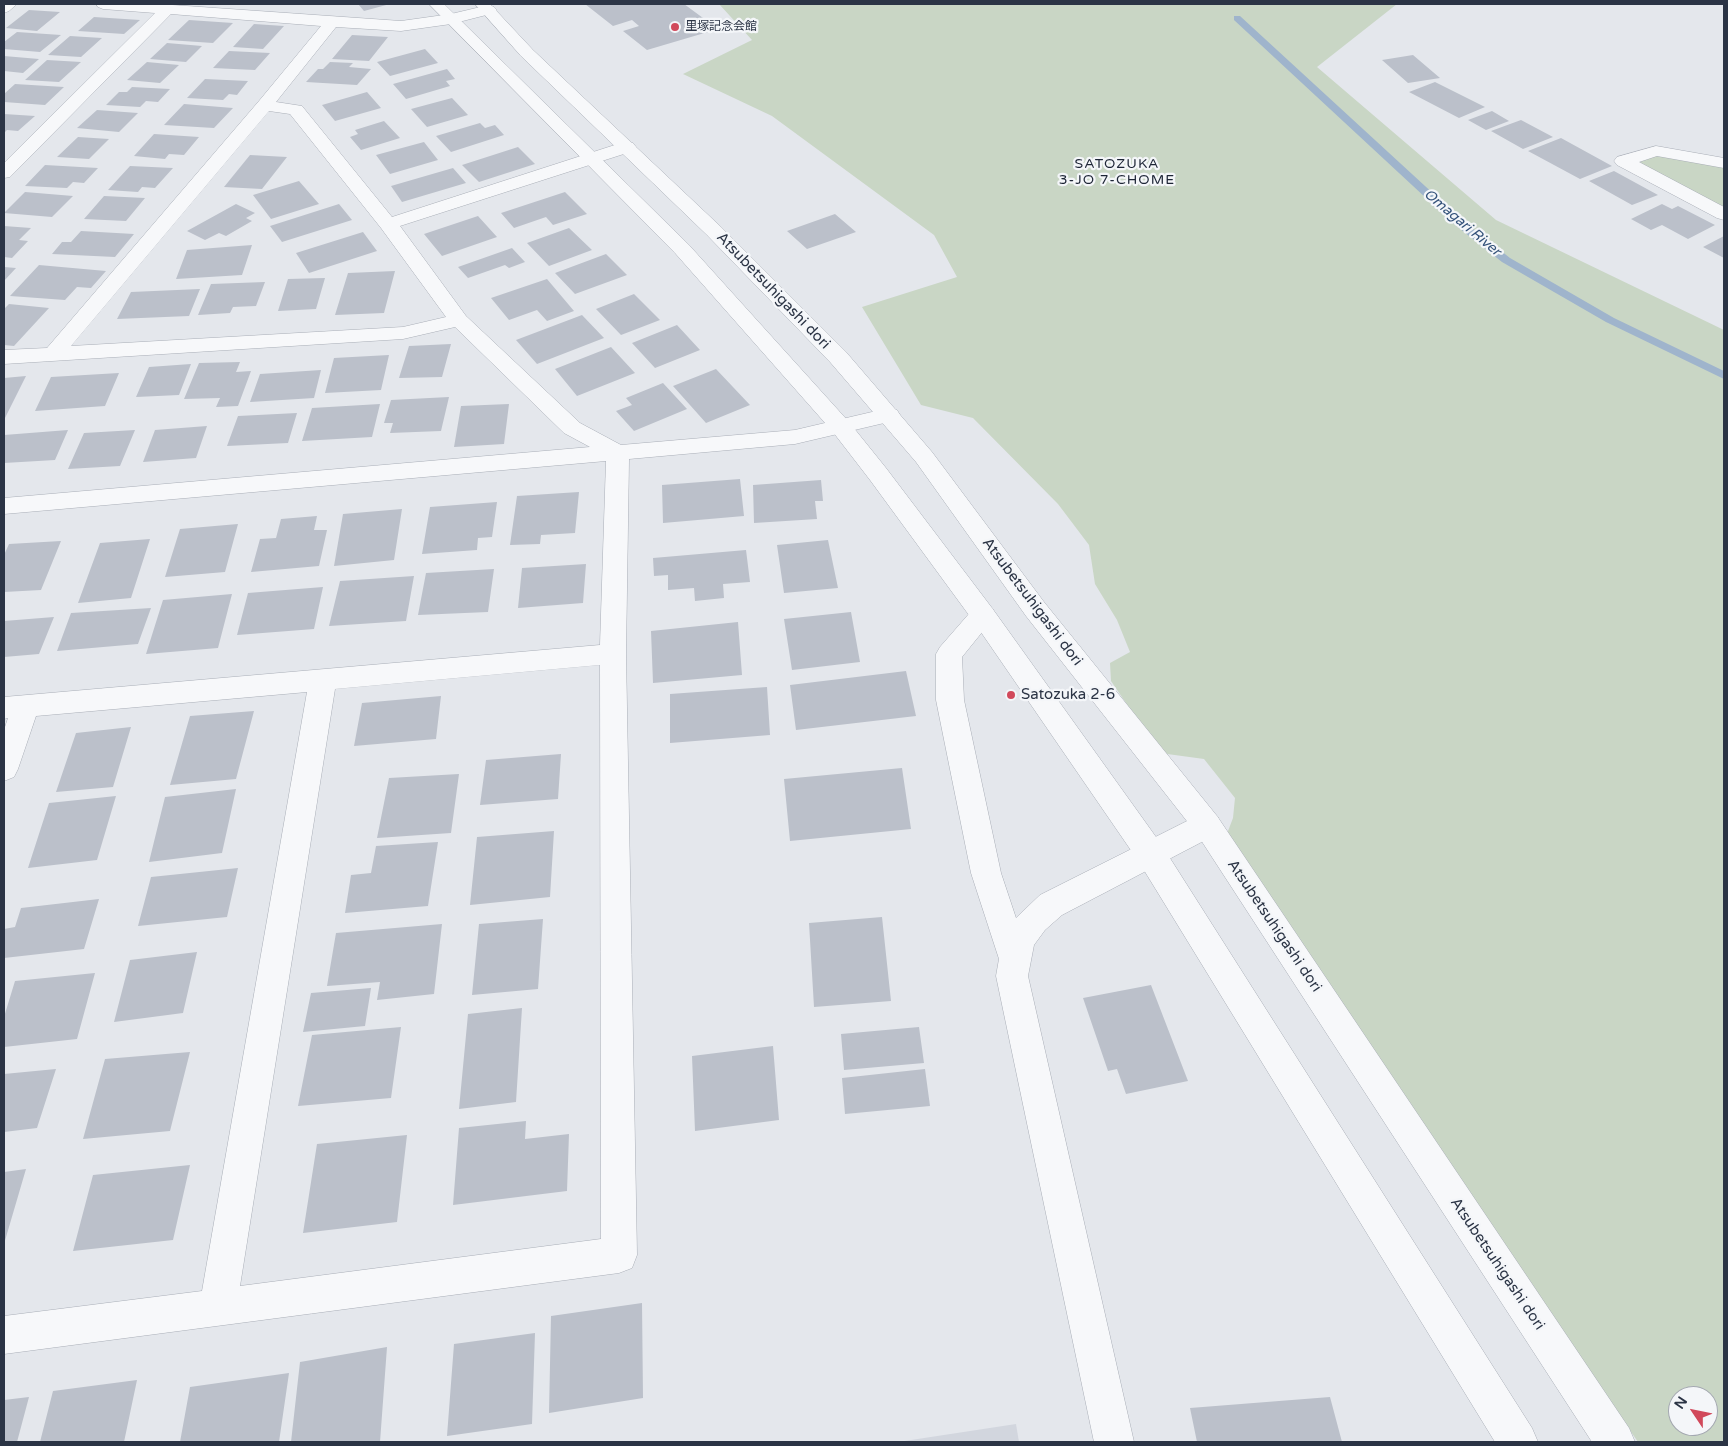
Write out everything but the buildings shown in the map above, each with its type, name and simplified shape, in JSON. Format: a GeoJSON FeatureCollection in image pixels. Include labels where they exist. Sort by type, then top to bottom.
{"type":"FeatureCollection","features":[{"type":"Feature","properties":{"kind":"street"},"geometry":{"type":"LineString","coordinates":[[4,8],[8,4]]}},
{"type":"Feature","properties":{"kind":"street"},"geometry":{"type":"LineString","coordinates":[[103,4],[401,26],[443,11],[485,7]]}},
{"type":"Feature","properties":{"kind":"street","name":"Atsubetsuhigashi dori"},"geometry":{"type":"LineString","coordinates":[[485,7],[527,53],[714,231],[810,329],[889,415],[924,457],[1035,609],[1206,825],[1615,1442]]}},
{"type":"Feature","properties":{"kind":"street"},"geometry":{"type":"LineString","coordinates":[[4,173],[166,10]]}},
{"type":"Feature","properties":{"kind":"street"},"geometry":{"type":"LineString","coordinates":[[443,11],[682,249],[841,427],[983,615],[1150,853],[1518,1442]]}},
{"type":"Feature","properties":{"kind":"street"},"geometry":{"type":"LineString","coordinates":[[54,353],[265,105],[332,22]]}},
{"type":"Feature","properties":{"kind":"street"},"geometry":{"type":"LineString","coordinates":[[265,105],[296,110],[388,224],[459,320],[572,428],[618,453]]}},
{"type":"Feature","properties":{"kind":"street"},"geometry":{"type":"LineString","coordinates":[[388,224],[627,147]]}},
{"type":"Feature","properties":{"kind":"street"},"geometry":{"type":"LineString","coordinates":[[1724,163],[1656,151],[1623,161],[1724,214]]}},
{"type":"Feature","properties":{"kind":"street"},"geometry":{"type":"LineString","coordinates":[[4,357],[403,333],[459,320]]}},
{"type":"Feature","properties":{"kind":"street"},"geometry":{"type":"LineString","coordinates":[[4,506],[795,437],[889,415]]}},
{"type":"Feature","properties":{"kind":"street"},"geometry":{"type":"LineString","coordinates":[[4,1334],[618,1255],[613,654],[618,453]]}},
{"type":"Feature","properties":{"kind":"street"},"geometry":{"type":"LineString","coordinates":[[983,615],[949,654],[950,700],[986,874],[1014,958]]}},
{"type":"Feature","properties":{"kind":"street"},"geometry":{"type":"LineString","coordinates":[[4,769],[15,707],[613,654]]}},
{"type":"Feature","properties":{"kind":"street"},"geometry":{"type":"LineString","coordinates":[[218,1305],[323,679]]}},
{"type":"Feature","properties":{"kind":"street"},"geometry":{"type":"LineString","coordinates":[[1114,1442],[1012,976],[1014,958],[1019,941],[1032,921],[1051,905],[1206,825]]}},
{"type":"Feature","properties":{"kind":"shaded area"},"geometry":{"type":"Polygon","coordinates":[[[1016,1424],[1019,1442],[898,1442],[1016,1424]]]}},
{"type":"Feature","properties":{"kind":"green space"},"geometry":{"type":"Polygon","coordinates":[[[719,4],[1397,4],[1317,67],[1496,220],[1724,330],[1724,1442],[1638,1442],[1225,839],[1233,818],[1235,798],[1204,759],[1160,753],[1111,681],[1110,663],[1130,652],[1117,620],[1095,584],[1089,545],[1058,504],[973,418],[921,405],[862,307],[957,277],[934,235],[772,116],[683,74],[752,40],[719,4]]]}},
{"type":"Feature","properties":{"kind":"green space"},"geometry":{"type":"Polygon","coordinates":[[[1656,151],[1724,163],[1724,213],[1621,158],[1656,151]]]}},
{"type":"Feature","properties":{"kind":"waterway","name":"Omagari River"},"geometry":{"type":"LineString","coordinates":[[1237,18],[1458,222],[1506,260],[1610,320],[1724,375]]}},
{"type":"Feature","properties":{"kind":"place","name":"里塚記念会館"},"geometry":{"type":"Point","coordinates":[675,27]}},
{"type":"Feature","properties":{"kind":"place","name":"Satozuka 2-6"},"geometry":{"type":"Point","coordinates":[1011,695]}},
{"type":"Feature","properties":{"kind":"district","name":"SATOZUKA 3-JO 7-CHOME"},"geometry":{"type":"Point","coordinates":[1117,172]}}]}
